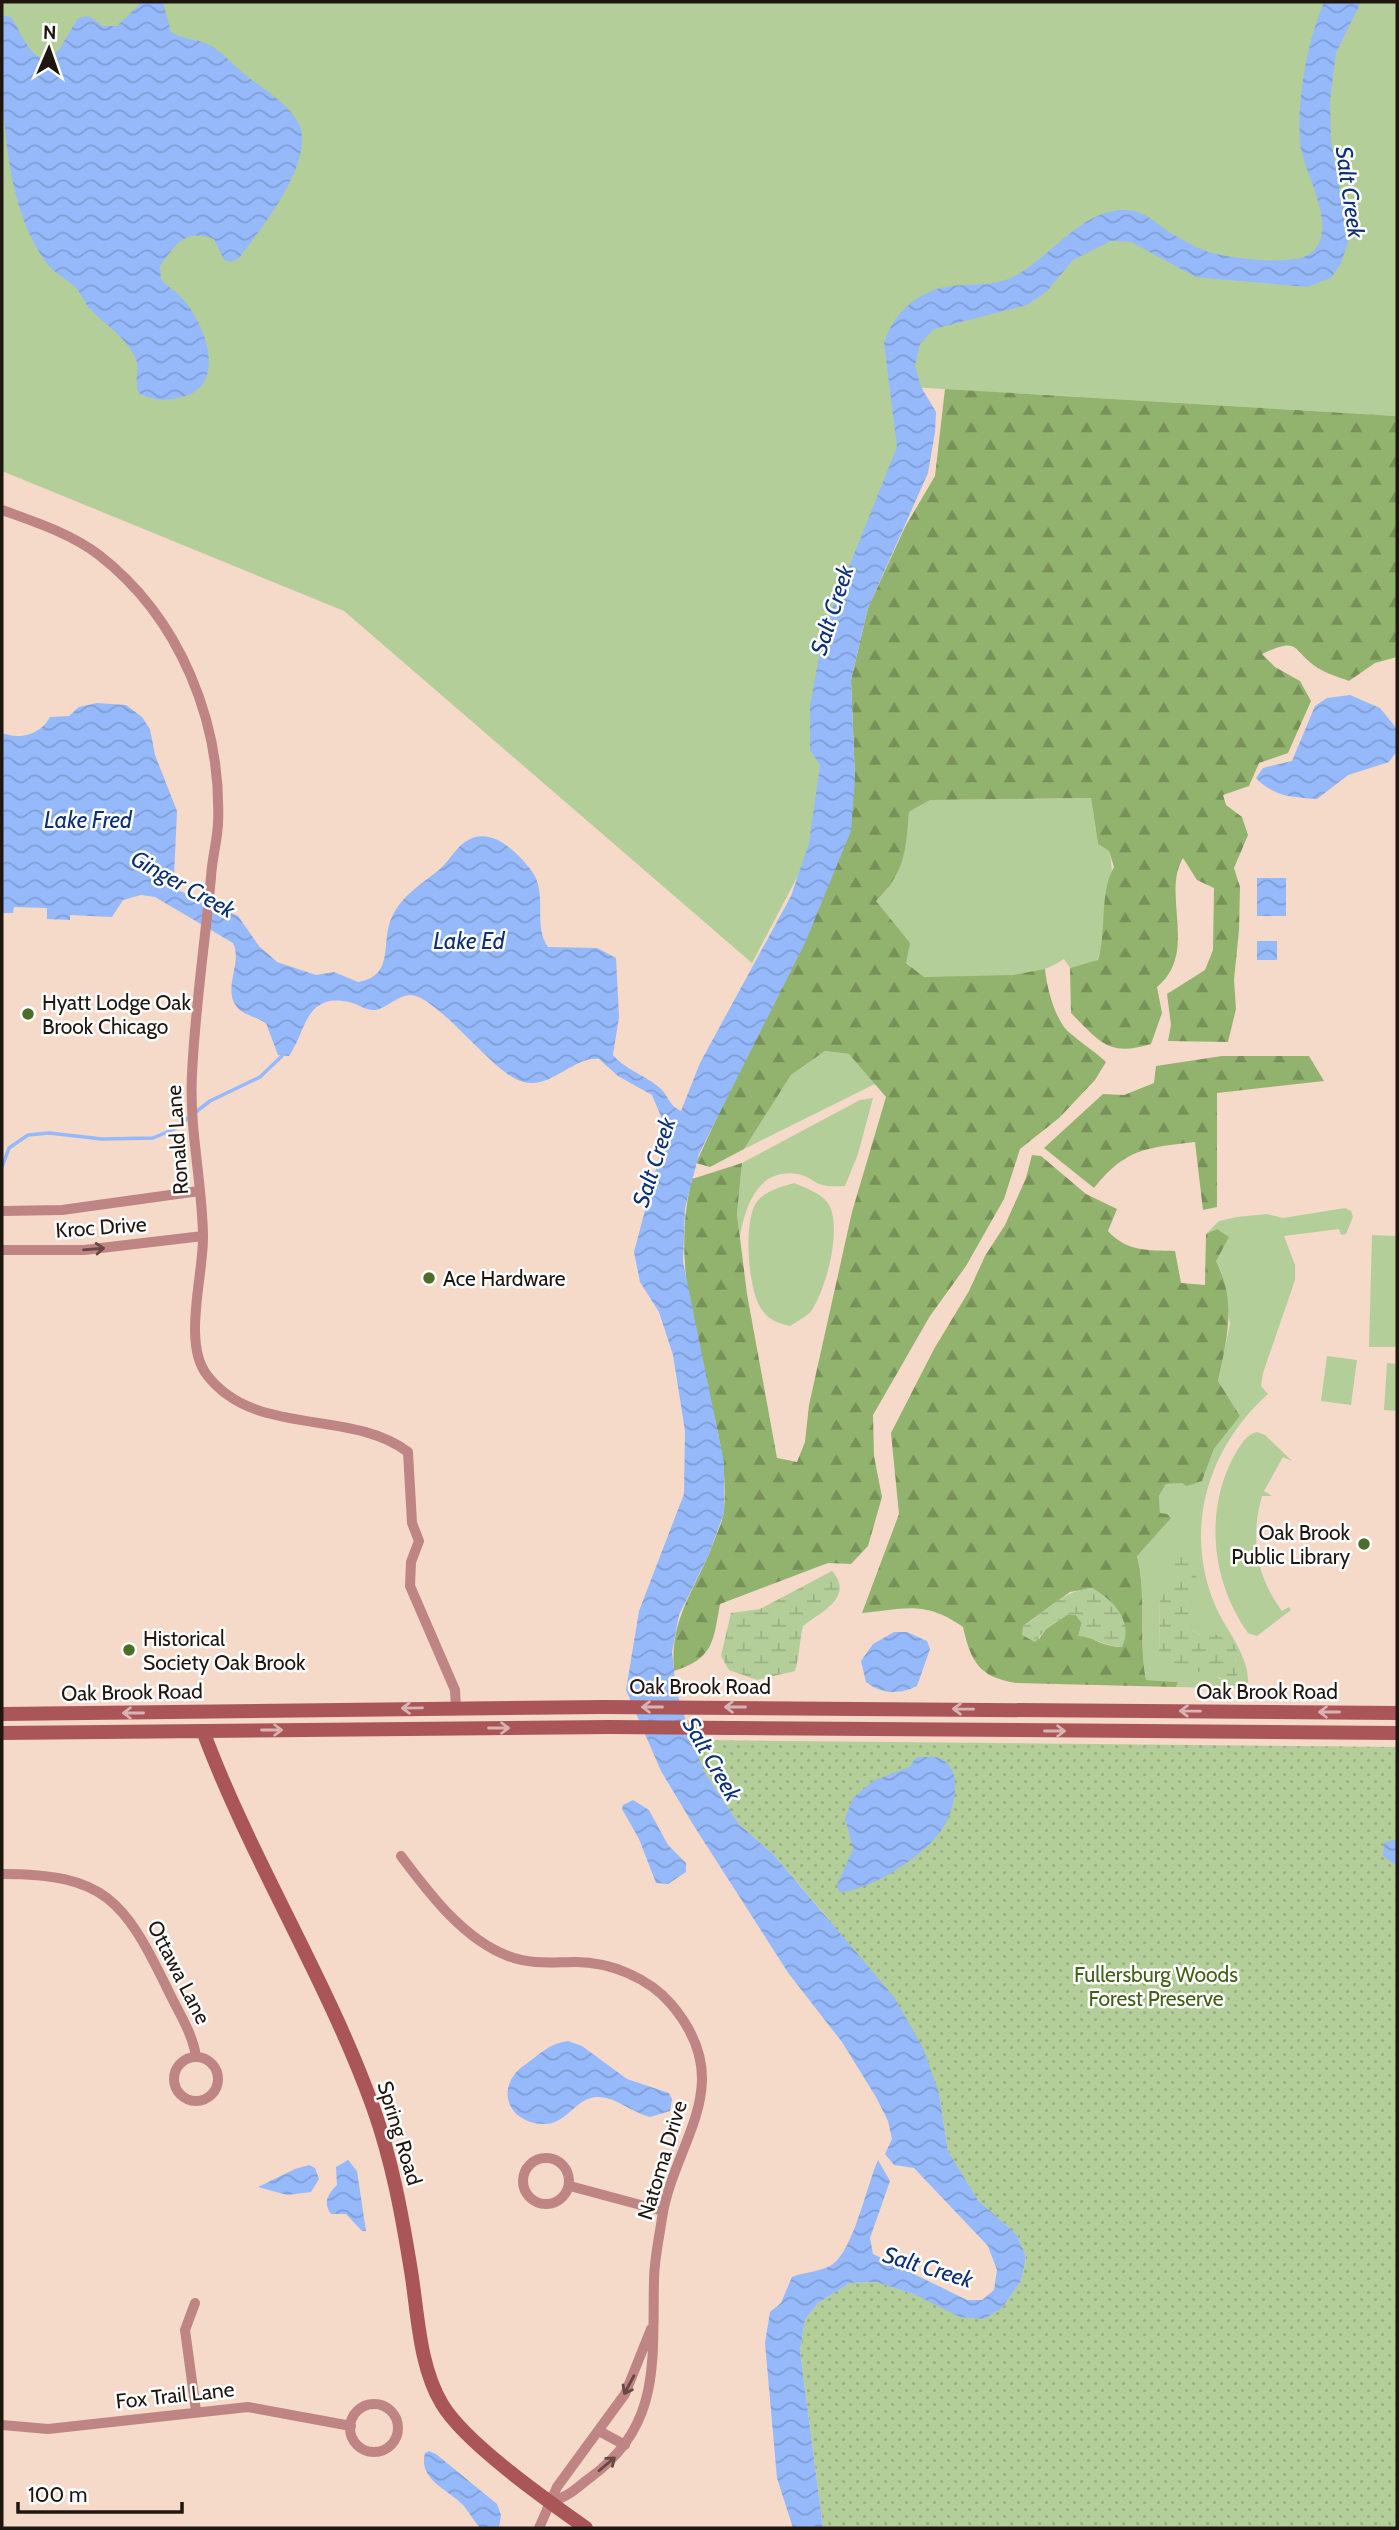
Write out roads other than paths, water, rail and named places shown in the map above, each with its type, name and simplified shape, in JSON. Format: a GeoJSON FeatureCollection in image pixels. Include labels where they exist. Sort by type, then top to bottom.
{"type":"FeatureCollection","features":[{"type":"Feature","properties":{"kind":"main road","name":"Oak Brook Road"},"geometry":{"type":"LineString","coordinates":[[2,1714],[603,1707],[1397,1713]]}},
{"type":"Feature","properties":{"kind":"main road","name":"Oak Brook Road"},"geometry":{"type":"LineString","coordinates":[[2,1733],[609,1727],[1397,1733]]}},
{"type":"Feature","properties":{"kind":"main road","name":"Spring Road"},"geometry":{"type":"LineString","coordinates":[[204,1731],[247,1832],[329,2001],[372,2105],[396,2182],[424,2352],[437,2395],[446,2412],[471,2437],[586,2528]]}},
{"type":"Feature","properties":{"kind":"street","name":"Ronald Lane"},"geometry":{"type":"LineString","coordinates":[[2,510],[67,535],[98,555],[148,602],[166,628],[199,694],[211,740],[218,823],[192,1072],[192,1126],[203,1236],[195,1351],[206,1374],[229,1397],[260,1412],[376,1433],[408,1452],[412,1523],[419,1541],[411,1562],[410,1586],[455,1690],[456,1708]]}},
{"type":"Feature","properties":{"kind":"street","name":"Kroc Drive"},"geometry":{"type":"LineString","coordinates":[[2,1211],[62,1210],[200,1191]]}},
{"type":"Feature","properties":{"kind":"street","name":"Kroc Drive"},"geometry":{"type":"LineString","coordinates":[[2,1250],[84,1250],[203,1236]]}},
{"type":"Feature","properties":{"kind":"street","name":"Spring Road"},"geometry":{"type":"LineString","coordinates":[[201,1712],[204,1731]]}},
{"type":"Feature","properties":{"kind":"street","name":"Natoma Drive"},"geometry":{"type":"LineString","coordinates":[[401,1856],[453,1917],[493,1950],[537,1963],[579,1962],[610,1967],[632,1975],[670,2003],[693,2042],[701,2076],[696,2123],[663,2211],[654,2277],[653,2377],[647,2400],[625,2445],[615,2458],[571,2494],[551,2501]]}},
{"type":"Feature","properties":{"kind":"street","name":"Ottawa Lane"},"geometry":{"type":"LineString","coordinates":[[2,1874],[63,1877],[100,1892],[123,1912],[144,1942],[190,2036],[196,2057],[214,2067],[218,2080],[214,2093],[196,2101],[182,2096],[174,2083],[182,2063],[196,2057]]}},
{"type":"Feature","properties":{"kind":"street"},"geometry":{"type":"LineString","coordinates":[[550,2158],[562,2165],[570,2186],[556,2201],[540,2204],[524,2192],[523,2173],[536,2159],[550,2158]]}},
{"type":"Feature","properties":{"kind":"street"},"geometry":{"type":"LineString","coordinates":[[570,2186],[663,2211]]}},
{"type":"Feature","properties":{"kind":"street"},"geometry":{"type":"LineString","coordinates":[[195,2303],[185,2330],[196,2411]]}},
{"type":"Feature","properties":{"kind":"street","name":"Natoma Drive"},"geometry":{"type":"LineString","coordinates":[[551,2501],[557,2487],[599,2431],[633,2378],[654,2321]]}},
{"type":"Feature","properties":{"kind":"street"},"geometry":{"type":"LineString","coordinates":[[378,2405],[385,2407],[396,2419],[397,2435],[388,2448],[373,2452],[359,2447],[351,2434],[351,2426],[357,2412],[378,2405]]}},
{"type":"Feature","properties":{"kind":"street","name":"Fox Trail Lane"},"geometry":{"type":"LineString","coordinates":[[2,2425],[48,2429],[196,2411],[254,2408],[351,2426]]}},
{"type":"Feature","properties":{"kind":"street"},"geometry":{"type":"LineString","coordinates":[[599,2431],[625,2445]]}},
{"type":"Feature","properties":{"kind":"street"},"geometry":{"type":"LineString","coordinates":[[539,2528],[551,2501]]}},
{"type":"Feature","properties":{"kind":"water"},"geometry":{"type":"Polygon","coordinates":[[[163,2],[171,32],[211,46],[221,53],[289,110],[299,124],[302,139],[300,157],[283,194],[239,258],[232,262],[224,260],[214,239],[196,235],[176,245],[160,266],[161,279],[181,297],[198,321],[208,352],[209,367],[205,380],[196,390],[182,397],[166,400],[149,398],[139,393],[137,362],[130,349],[120,336],[88,307],[77,289],[48,265],[32,240],[12,179],[4,112],[2,46],[2,15],[11,17],[29,47],[45,60],[59,50],[78,18],[89,16],[103,26],[117,26],[141,3],[163,2]]]}},
{"type":"Feature","properties":{"kind":"water"},"geometry":{"type":"Polygon","coordinates":[[[1324,2],[1361,2],[1336,53],[1330,101],[1331,141],[1340,190],[1348,203],[1353,228],[1341,263],[1331,278],[1307,287],[1196,277],[1131,242],[1111,241],[1073,260],[1046,292],[1027,305],[934,329],[920,344],[915,366],[921,387],[936,412],[935,432],[928,473],[868,608],[851,680],[855,779],[851,831],[805,943],[699,1154],[685,1208],[683,1262],[724,1462],[724,1513],[709,1554],[679,1615],[672,1652],[676,1690],[692,1740],[704,1771],[739,1824],[774,1855],[894,1997],[923,2048],[939,2093],[948,2151],[978,2200],[1017,2235],[1026,2257],[1021,2281],[1002,2308],[984,2319],[960,2317],[916,2295],[876,2282],[850,2283],[818,2303],[805,2320],[800,2351],[823,2528],[793,2528],[777,2478],[765,2343],[770,2312],[781,2303],[792,2277],[830,2266],[846,2248],[878,2160],[890,2181],[870,2238],[873,2254],[967,2300],[982,2300],[994,2290],[997,2270],[988,2246],[914,2168],[894,2165],[885,2154],[892,2139],[888,2121],[876,2097],[842,2042],[789,1974],[694,1826],[661,1771],[626,1690],[639,1611],[684,1494],[685,1431],[673,1355],[659,1312],[640,1282],[634,1252],[664,1131],[663,1121],[652,1095],[618,1076],[599,1059],[589,1059],[537,1082],[514,1078],[433,1006],[410,995],[376,1010],[334,1000],[323,1003],[309,1016],[289,1056],[278,1055],[266,1023],[243,1012],[233,1000],[231,992],[236,958],[233,943],[155,897],[141,895],[123,900],[112,917],[70,915],[70,920],[47,919],[47,908],[14,907],[13,913],[2,913],[2,733],[16,736],[29,734],[41,728],[50,717],[69,716],[79,707],[97,703],[126,705],[142,717],[150,729],[155,755],[177,811],[174,876],[180,891],[238,916],[259,946],[277,962],[316,975],[334,972],[358,982],[378,973],[385,956],[392,917],[407,896],[440,869],[465,842],[484,836],[502,842],[511,848],[536,879],[541,929],[548,947],[597,948],[616,958],[619,1017],[613,1055],[657,1086],[672,1105],[681,1111],[700,1063],[791,896],[809,843],[820,765],[810,750],[810,706],[824,629],[897,447],[884,343],[895,320],[912,302],[937,289],[1011,278],[1084,223],[1116,210],[1139,213],[1186,242],[1212,253],[1248,259],[1291,260],[1311,253],[1319,243],[1321,215],[1302,154],[1299,125],[1308,52],[1324,2]]]}},
{"type":"Feature","properties":{"kind":"water"},"geometry":{"type":"Polygon","coordinates":[[[1350,695],[1380,708],[1397,729],[1397,751],[1389,762],[1348,775],[1317,799],[1277,792],[1256,778],[1263,768],[1292,761],[1315,706],[1327,698],[1350,695]]]}},
{"type":"Feature","properties":{"kind":"water"},"geometry":{"type":"Polygon","coordinates":[[[1257,878],[1286,878],[1286,916],[1257,916],[1257,878]]]}},
{"type":"Feature","properties":{"kind":"water"},"geometry":{"type":"Polygon","coordinates":[[[1257,941],[1277,941],[1277,960],[1257,960],[1257,941]]]}},
{"type":"Feature","properties":{"kind":"water"},"geometry":{"type":"Polygon","coordinates":[[[894,1632],[907,1632],[927,1641],[930,1649],[917,1686],[891,1692],[866,1682],[861,1661],[873,1644],[894,1632]]]}},
{"type":"Feature","properties":{"kind":"water"},"geometry":{"type":"Polygon","coordinates":[[[917,1757],[939,1758],[948,1764],[953,1772],[955,1793],[945,1824],[932,1842],[894,1871],[865,1886],[839,1892],[837,1885],[853,1849],[845,1818],[853,1798],[873,1781],[909,1767],[917,1757]]]}},
{"type":"Feature","properties":{"kind":"water"},"geometry":{"type":"Polygon","coordinates":[[[633,1800],[649,1810],[668,1845],[686,1863],[686,1872],[668,1884],[656,1883],[639,1839],[622,1809],[623,1805],[633,1800]]]}},
{"type":"Feature","properties":{"kind":"water"},"geometry":{"type":"Polygon","coordinates":[[[1397,1839],[1397,1866],[1383,1856],[1384,1843],[1397,1839]]]}},
{"type":"Feature","properties":{"kind":"water"},"geometry":{"type":"Polygon","coordinates":[[[568,2041],[582,2046],[627,2079],[669,2093],[672,2099],[670,2111],[650,2117],[600,2097],[585,2100],[553,2123],[531,2122],[521,2117],[513,2110],[509,2101],[510,2082],[516,2073],[541,2053],[556,2044],[568,2041]]]}},
{"type":"Feature","properties":{"kind":"water"},"geometry":{"type":"Polygon","coordinates":[[[348,2160],[357,2171],[366,2231],[362,2231],[346,2214],[331,2214],[328,2210],[329,2195],[337,2185],[336,2167],[348,2160]]]}},
{"type":"Feature","properties":{"kind":"water"},"geometry":{"type":"Polygon","coordinates":[[[309,2165],[315,2168],[319,2179],[311,2192],[287,2195],[258,2187],[295,2169],[309,2165]]]}},
{"type":"Feature","properties":{"kind":"water"},"geometry":{"type":"Polygon","coordinates":[[[429,2451],[497,2504],[501,2515],[499,2528],[480,2528],[463,2505],[430,2477],[424,2462],[425,2453],[429,2451]]]}},
{"type":"Feature","properties":{"kind":"waterway"},"geometry":{"type":"LineString","coordinates":[[2,1167],[9,1148],[28,1135],[49,1133],[102,1139],[153,1138],[174,1129],[210,1101],[260,1077],[282,1056]]}},
{"type":"Feature","properties":{"kind":"place","name":"Hyatt Lodge Oak Brook Chicago"},"geometry":{"type":"Point","coordinates":[28,1014]}},
{"type":"Feature","properties":{"kind":"place","name":"Ace Hardware"},"geometry":{"type":"Point","coordinates":[429,1278]}},
{"type":"Feature","properties":{"kind":"place","name":"Oak Brook Public Library"},"geometry":{"type":"Point","coordinates":[1364,1544]}},
{"type":"Feature","properties":{"kind":"place","name":"Historical Society Oak Brook"},"geometry":{"type":"Point","coordinates":[129,1650]}},
{"type":"Feature","properties":{"kind":"water label","name":"Salt Creek"},"geometry":{"type":"Point","coordinates":[1350,192]}},
{"type":"Feature","properties":{"kind":"water label","name":"Salt Creek"},"geometry":{"type":"Point","coordinates":[832,610]}},
{"type":"Feature","properties":{"kind":"water label","name":"Lake Fred"},"geometry":{"type":"Point","coordinates":[88,820]}},
{"type":"Feature","properties":{"kind":"water label","name":"Ginger Creek"},"geometry":{"type":"Point","coordinates":[183,884]}},
{"type":"Feature","properties":{"kind":"water label","name":"Lake Ed"},"geometry":{"type":"Point","coordinates":[469,941]}},
{"type":"Feature","properties":{"kind":"water label","name":"Salt Creek"},"geometry":{"type":"Point","coordinates":[654,1162]}},
{"type":"Feature","properties":{"kind":"water label","name":"Salt Creek"},"geometry":{"type":"Point","coordinates":[712,1759]}},
{"type":"Feature","properties":{"kind":"water label","name":"Salt Creek"},"geometry":{"type":"Point","coordinates":[928,2267]}},
{"type":"Feature","properties":{"kind":"park label","name":"Fullersburg Woods Forest Preserve"},"geometry":{"type":"Point","coordinates":[1156,1986]}}]}
